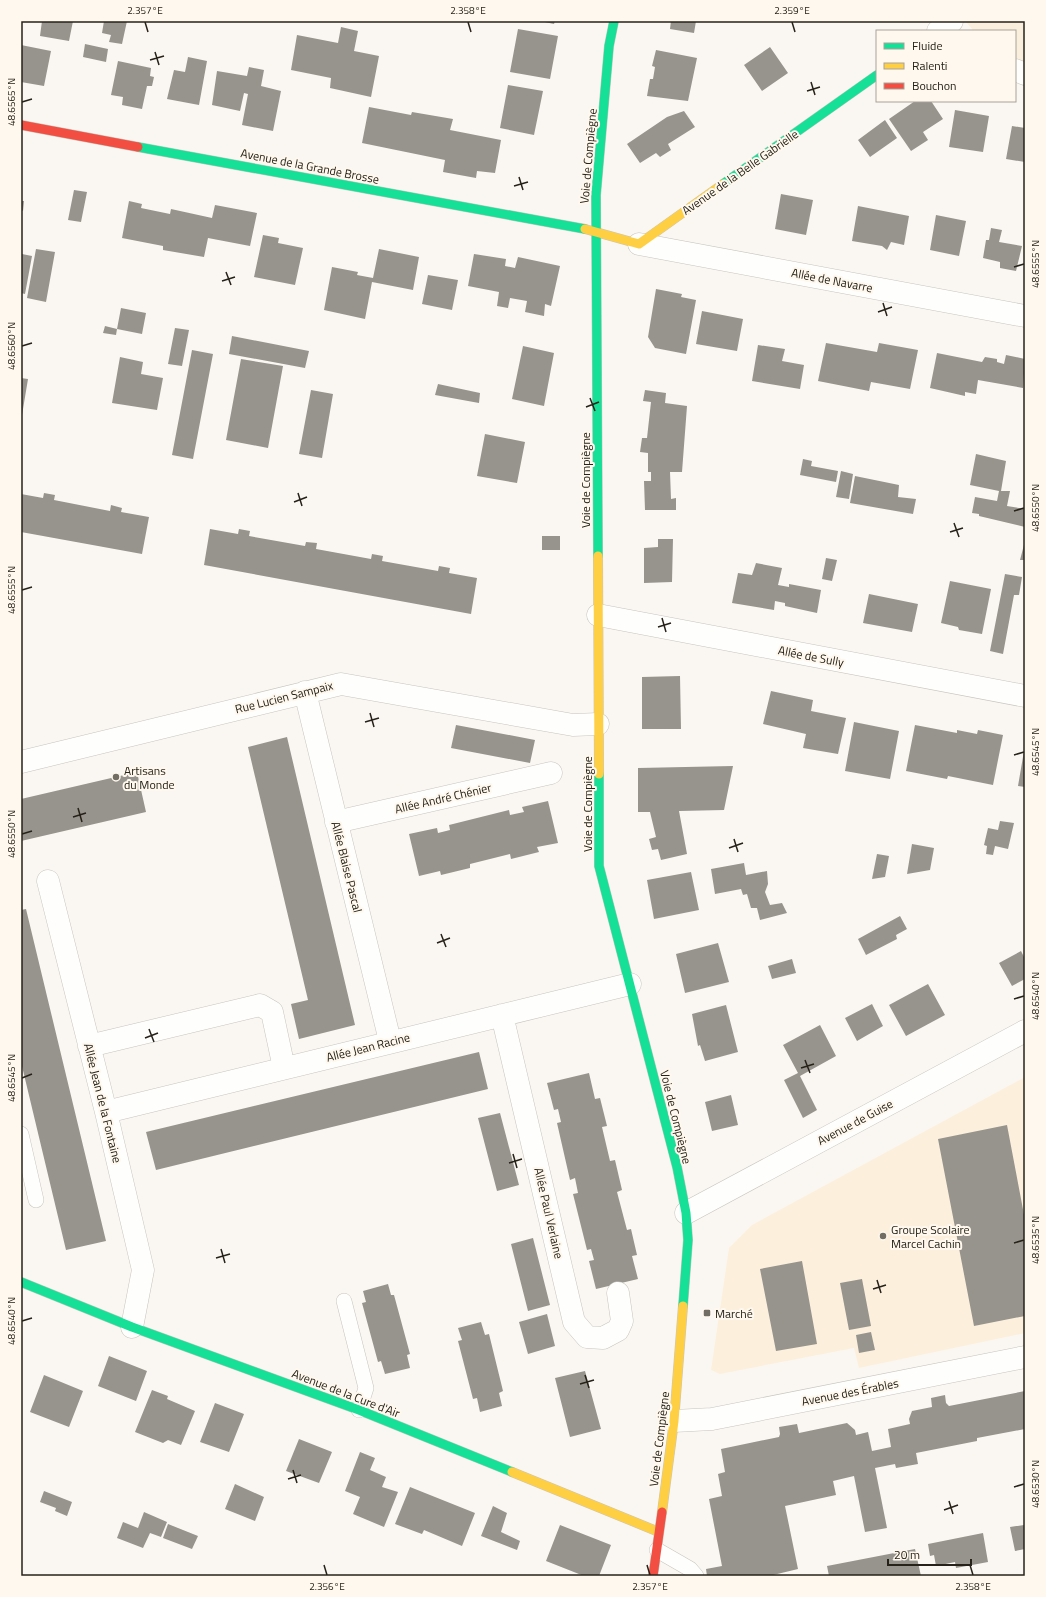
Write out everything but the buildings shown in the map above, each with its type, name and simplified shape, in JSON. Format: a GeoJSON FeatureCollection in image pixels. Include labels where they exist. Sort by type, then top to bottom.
{"type":"FeatureCollection","features":[{"type":"Feature","properties":{"kind":"street","name":"Voie de Compiègne"},"geometry":{"type":"LineString","coordinates":[[614,21],[609,46],[598,172],[596,231],[599,866],[677,1167],[686,1213],[688,1240],[674,1421],[653,1576]]}},
{"type":"Feature","properties":{"kind":"street"},"geometry":{"type":"LineString","coordinates":[[939,30],[952,21],[959,30]]}},
{"type":"Feature","properties":{"kind":"street","name":"Avenue de la Belle Gabrielle"},"geometry":{"type":"LineString","coordinates":[[639,244],[876,75]]}},
{"type":"Feature","properties":{"kind":"street","name":"Avenue de la Grande Brosse"},"geometry":{"type":"LineString","coordinates":[[21,125],[596,231]]}},
{"type":"Feature","properties":{"kind":"street"},"geometry":{"type":"LineString","coordinates":[[596,231],[639,244]]}},
{"type":"Feature","properties":{"kind":"street","name":"Allée de Navarre"},"geometry":{"type":"LineString","coordinates":[[639,244],[1025,316]]}},
{"type":"Feature","properties":{"kind":"street","name":"Allée de Sully"},"geometry":{"type":"LineString","coordinates":[[598,616],[1025,696]]}},
{"type":"Feature","properties":{"kind":"street","name":"Rue Lucien Sampaix"},"geometry":{"type":"LineString","coordinates":[[21,762],[341,684],[573,725],[598,724]]}},
{"type":"Feature","properties":{"kind":"street","name":"Allée Blaise Pascal"},"geometry":{"type":"LineString","coordinates":[[305,692],[390,1041]]}},
{"type":"Feature","properties":{"kind":"street","name":"Allée André Chénier"},"geometry":{"type":"LineString","coordinates":[[336,822],[550,773]]}},
{"type":"Feature","properties":{"kind":"street","name":"Allée Jean de la Fontaine"},"geometry":{"type":"LineString","coordinates":[[48,881],[106,1112],[143,1270],[132,1327]]}},
{"type":"Feature","properties":{"kind":"street","name":"Allée Jean Racine"},"geometry":{"type":"LineString","coordinates":[[106,1112],[390,1041],[630,984]]}},
{"type":"Feature","properties":{"kind":"street"},"geometry":{"type":"LineString","coordinates":[[89,1046],[260,1005],[272,1012],[284,1068]]}},
{"type":"Feature","properties":{"kind":"street","name":"Allée Paul Verlaine"},"geometry":{"type":"LineString","coordinates":[[502,1015],[574,1322],[587,1337],[604,1338],[618,1330],[622,1322],[618,1293]]}},
{"type":"Feature","properties":{"kind":"street","name":"Avenue de Guise"},"geometry":{"type":"LineString","coordinates":[[686,1213],[1025,1031]]}},
{"type":"Feature","properties":{"kind":"street","name":"Avenue de la Cure d'Air"},"geometry":{"type":"LineString","coordinates":[[21,1282],[132,1327],[359,1410],[659,1532]]}},
{"type":"Feature","properties":{"kind":"street","name":"Avenue des Érables"},"geometry":{"type":"LineString","coordinates":[[674,1421],[712,1419],[1025,1357]]}},
{"type":"Feature","properties":{"kind":"lane"},"geometry":{"type":"LineString","coordinates":[[21,1134],[36,1200]]}},
{"type":"Feature","properties":{"kind":"lane"},"geometry":{"type":"LineString","coordinates":[[344,1301],[366,1388],[359,1410]]}},
{"type":"Feature","properties":{"kind":"lane"},"geometry":{"type":"LineString","coordinates":[[657,1550],[690,1569],[696,1576]]}},
{"type":"Feature","properties":{"kind":"shaded area"},"geometry":{"type":"Polygon","coordinates":[[[965,21],[1025,21],[1025,63],[1016,59],[1016,30],[973,30],[965,21]]]}},
{"type":"Feature","properties":{"kind":"shaded area","name":"Groupe Scolaire Marcel Cachin"},"geometry":{"type":"Polygon","coordinates":[[[1025,1077],[1025,1333],[859,1368],[854,1348],[720,1374],[711,1370],[729,1248],[752,1225],[1025,1077]]]}},
{"type":"Feature","properties":{"kind":"traffic: fast"},"geometry":{"type":"LineString","coordinates":[[598,556],[596,195],[609,46],[614,21]]}},
{"type":"Feature","properties":{"kind":"traffic: fast"},"geometry":{"type":"LineString","coordinates":[[723,184],[876,76]]}},
{"type":"Feature","properties":{"kind":"traffic: fast"},"geometry":{"type":"LineString","coordinates":[[138,147],[585,229]]}},
{"type":"Feature","properties":{"kind":"traffic: fast"},"geometry":{"type":"LineString","coordinates":[[599,774],[599,866],[677,1167],[686,1213],[688,1240],[683,1306]]}},
{"type":"Feature","properties":{"kind":"traffic: fast"},"geometry":{"type":"LineString","coordinates":[[21,1282],[132,1327],[359,1410],[512,1472]]}},
{"type":"Feature","properties":{"kind":"traffic: slow"},"geometry":{"type":"LineString","coordinates":[[585,229],[639,244],[723,184]]}},
{"type":"Feature","properties":{"kind":"traffic: slow"},"geometry":{"type":"LineString","coordinates":[[598,556],[599,774]]}},
{"type":"Feature","properties":{"kind":"traffic: slow"},"geometry":{"type":"LineString","coordinates":[[662,1512],[674,1421],[683,1306]]}},
{"type":"Feature","properties":{"kind":"traffic: slow"},"geometry":{"type":"LineString","coordinates":[[512,1472],[659,1532]]}},
{"type":"Feature","properties":{"kind":"traffic: jam"},"geometry":{"type":"LineString","coordinates":[[21,125],[138,147]]}},
{"type":"Feature","properties":{"kind":"traffic: jam"},"geometry":{"type":"LineString","coordinates":[[653,1576],[662,1512]]}},
{"type":"Feature","properties":{"kind":"place","name":"Artisans du Monde"},"geometry":{"type":"Point","coordinates":[116,777]}},
{"type":"Feature","properties":{"kind":"place","name":"Groupe Scolaire Marcel Cachin"},"geometry":{"type":"Point","coordinates":[883,1236]}},
{"type":"Feature","properties":{"kind":"place","name":"Marché"},"geometry":{"type":"Point","coordinates":[707,1313]}}]}
